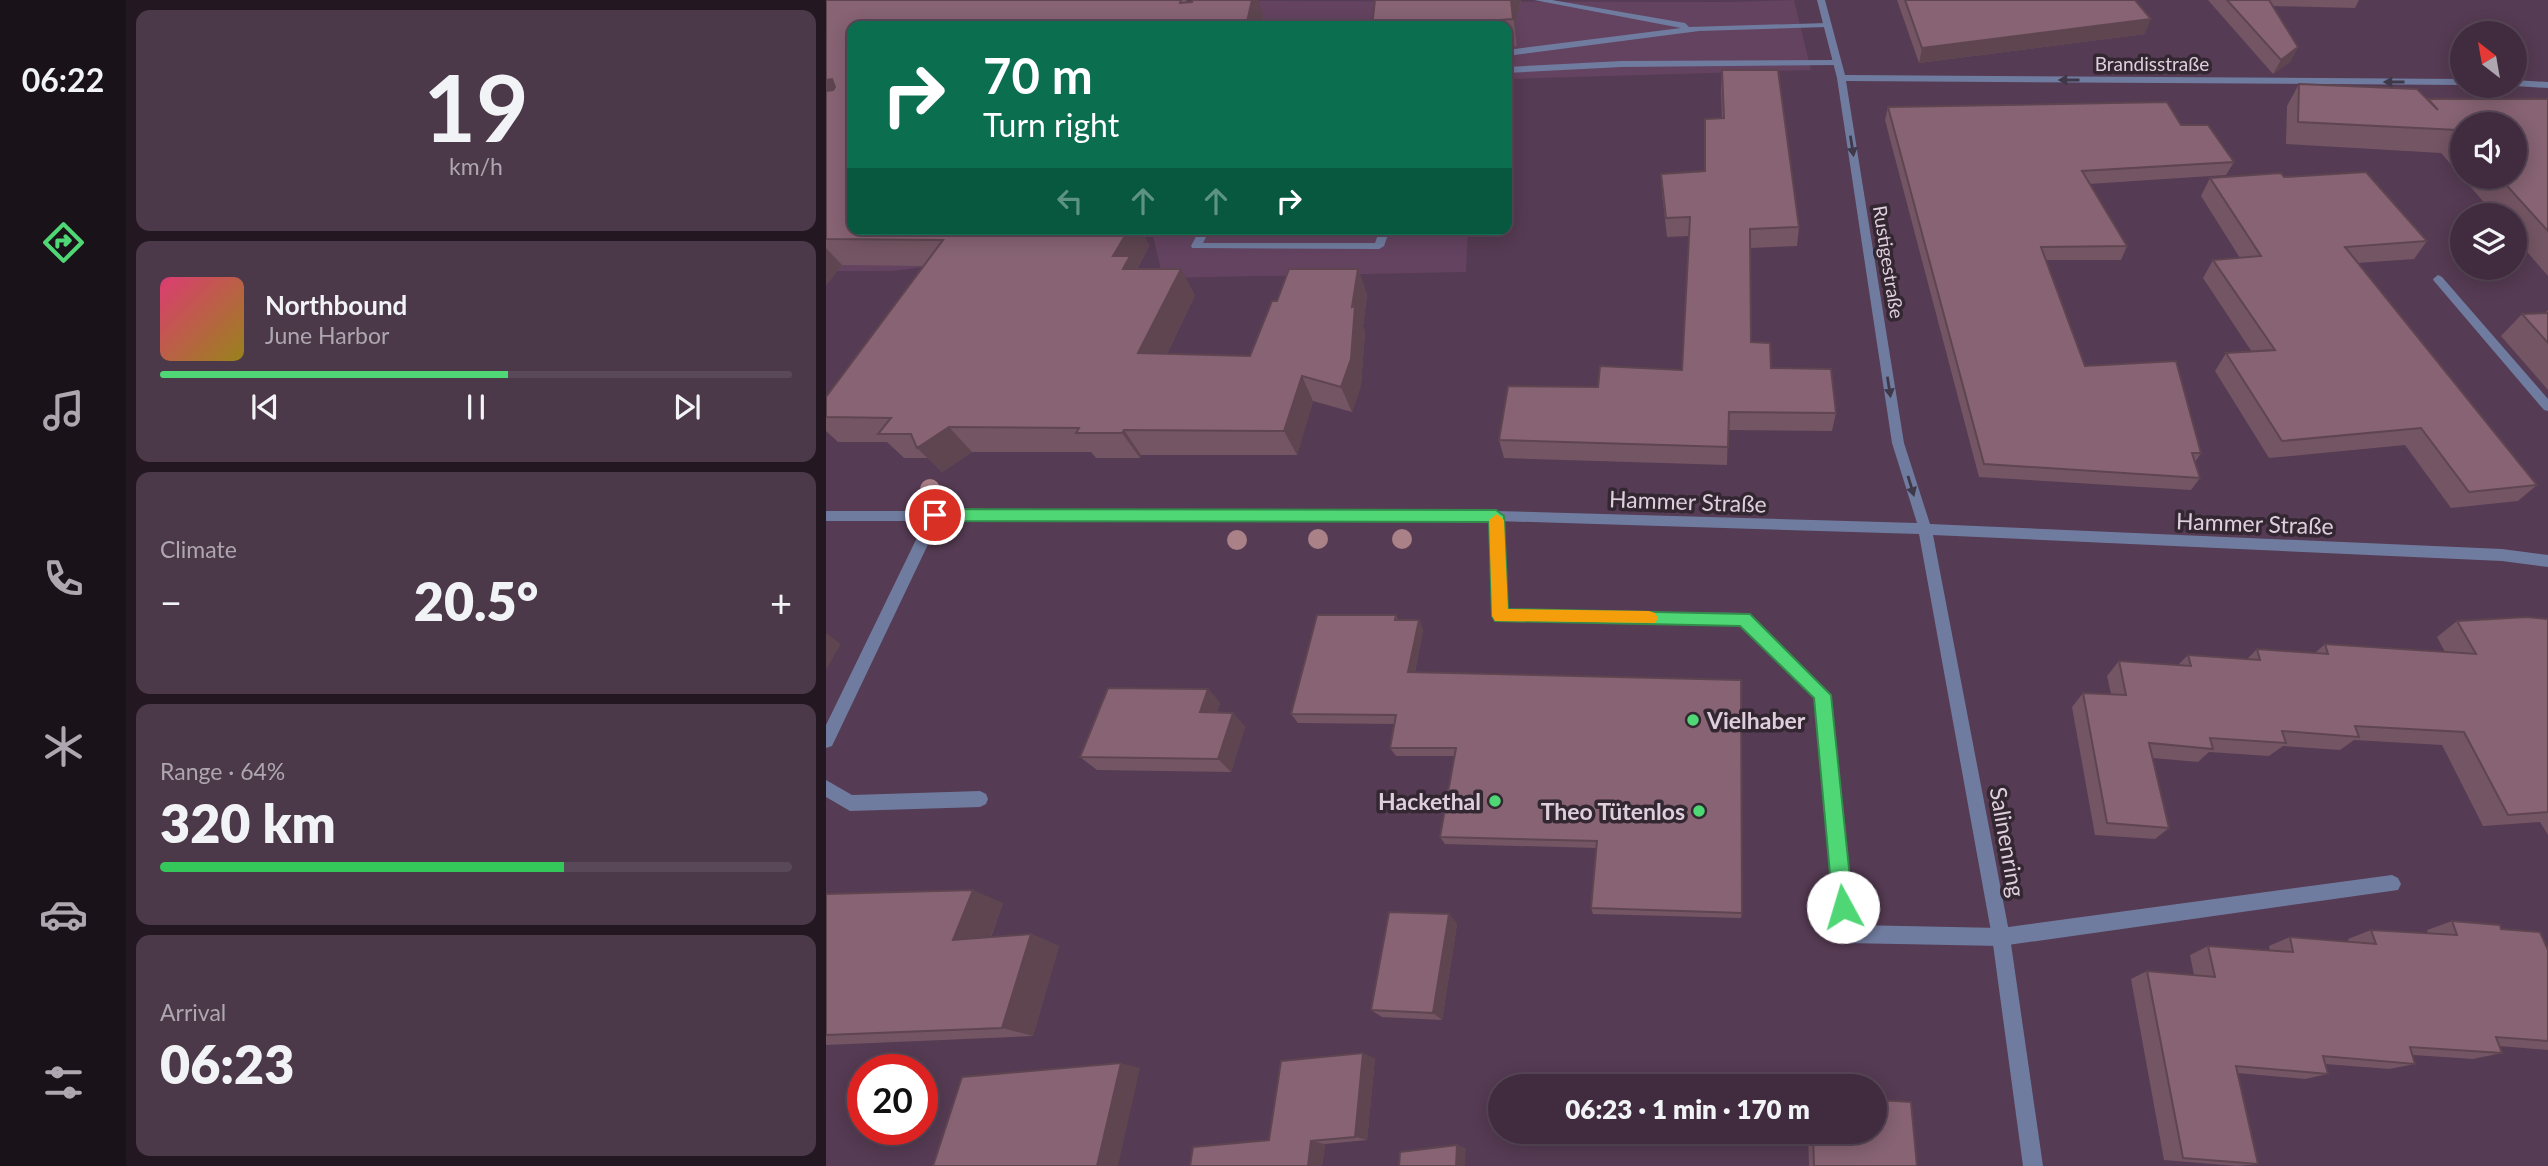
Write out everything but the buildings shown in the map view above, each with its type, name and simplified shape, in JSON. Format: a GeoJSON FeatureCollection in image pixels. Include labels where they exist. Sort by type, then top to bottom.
{"type":"FeatureCollection","features":[{"type":"Feature","properties":{"kind":"street"},"geometry":{"type":"LineString","coordinates":[[1538,0],[1699,28]]}},
{"type":"Feature","properties":{"kind":"street","name":"Rustigestraße"},"geometry":{"type":"LineString","coordinates":[[1821,0],[1841,78],[1898,443],[1925,529]]}},
{"type":"Feature","properties":{"kind":"street"},"geometry":{"type":"LineString","coordinates":[[1512,53],[1699,28],[1827,25]]}},
{"type":"Feature","properties":{"kind":"street"},"geometry":{"type":"LineString","coordinates":[[1512,70],[1622,64],[1838,63]]}},
{"type":"Feature","properties":{"kind":"street","name":"Brandisstraße"},"geometry":{"type":"LineString","coordinates":[[1841,78],[2450,82]]}},
{"type":"Feature","properties":{"kind":"street"},"geometry":{"type":"LineString","coordinates":[[2527,84],[2548,85]]}},
{"type":"Feature","properties":{"kind":"street"},"geometry":{"type":"LineString","coordinates":[[1202,235],[1196,246],[1379,246],[1383,235]]}},
{"type":"Feature","properties":{"kind":"street"},"geometry":{"type":"LineString","coordinates":[[2438,279],[2548,407]]}},
{"type":"Feature","properties":{"kind":"street"},"geometry":{"type":"LineString","coordinates":[[826,741],[935,515]]}},
{"type":"Feature","properties":{"kind":"street","name":"Hammer Straße"},"geometry":{"type":"LineString","coordinates":[[826,516],[1496,516],[1925,529],[2502,555],[2548,561]]}},
{"type":"Feature","properties":{"kind":"street"},"geometry":{"type":"LineString","coordinates":[[1496,516],[1500,616],[1744,619],[1822,695],[1846,934],[2001,937],[2392,884]]}},
{"type":"Feature","properties":{"kind":"street","name":"Salinenring"},"geometry":{"type":"LineString","coordinates":[[1925,529],[2001,937],[2033,1166]]}},
{"type":"Feature","properties":{"kind":"street"},"geometry":{"type":"LineString","coordinates":[[826,788],[850,803],[980,799]]}},
{"type":"Feature","properties":{"kind":"shaded area"},"geometry":{"type":"Polygon","coordinates":[[[826,0],[1794,0],[1811,70],[1512,79],[1512,21],[847,21],[847,235],[1468,235],[1466,272],[1163,278],[1153,236],[893,271],[826,271],[826,0]]]}},
{"type":"Feature","properties":{"kind":"slow traffic"},"geometry":{"type":"LineString","coordinates":[[1497,520],[1500,616],[1649,618]]}},
{"type":"Feature","properties":{"kind":"place","name":"Vielhaber"},"geometry":{"type":"Point","coordinates":[1693,720]}},
{"type":"Feature","properties":{"kind":"place","name":"Hackethal"},"geometry":{"type":"Point","coordinates":[1495,801]}},
{"type":"Feature","properties":{"kind":"place","name":"Theo Tütenlos"},"geometry":{"type":"Point","coordinates":[1699,811]}},
{"type":"Feature","properties":{"kind":"route"},"geometry":{"type":"LineString","coordinates":[[935,515],[1496,516],[1500,616],[1744,619],[1822,695],[1843,907]]}}]}
